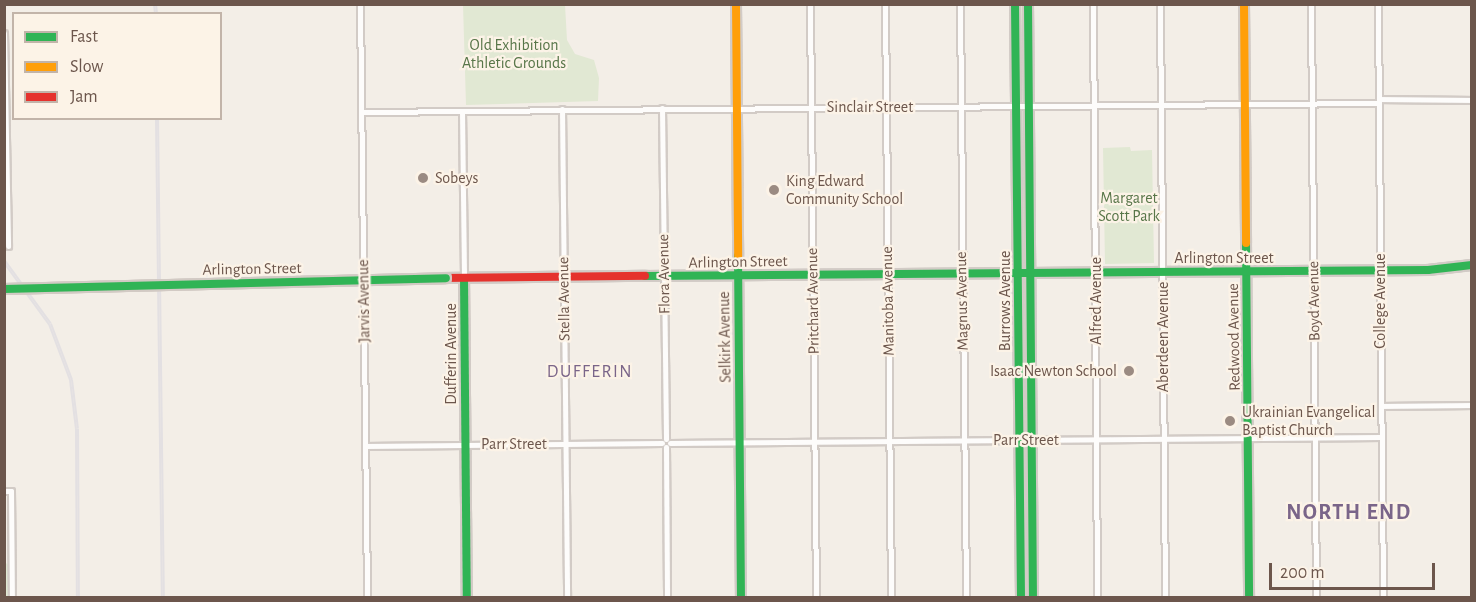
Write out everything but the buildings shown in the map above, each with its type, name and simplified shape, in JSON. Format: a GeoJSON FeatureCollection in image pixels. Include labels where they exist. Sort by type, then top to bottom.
{"type":"FeatureCollection","features":[{"type":"Feature","properties":{"kind":"street","name":"Jarvis Avenue"},"geometry":{"type":"LineString","coordinates":[[360,4],[367,597]]}},
{"type":"Feature","properties":{"kind":"street","name":"Selkirk Avenue"},"geometry":{"type":"LineString","coordinates":[[736,4],[741,597]]}},
{"type":"Feature","properties":{"kind":"street","name":"Pritchard Avenue"},"geometry":{"type":"LineString","coordinates":[[810,4],[816,597]]}},
{"type":"Feature","properties":{"kind":"street","name":"Manitoba Avenue"},"geometry":{"type":"LineString","coordinates":[[885,4],[891,597]]}},
{"type":"Feature","properties":{"kind":"street","name":"Magnus Avenue"},"geometry":{"type":"LineString","coordinates":[[960,4],[966,597]]}},
{"type":"Feature","properties":{"kind":"street","name":"Burrows Avenue"},"geometry":{"type":"LineString","coordinates":[[1016,4],[1021,597]]}},
{"type":"Feature","properties":{"kind":"street","name":"Burrows Avenue"},"geometry":{"type":"LineString","coordinates":[[1028,4],[1033,597]]}},
{"type":"Feature","properties":{"kind":"street","name":"Alfred Avenue"},"geometry":{"type":"LineString","coordinates":[[1094,4],[1097,597]]}},
{"type":"Feature","properties":{"kind":"street","name":"Aberdeen Avenue"},"geometry":{"type":"LineString","coordinates":[[1160,4],[1165,597]]}},
{"type":"Feature","properties":{"kind":"street","name":"Redwood Avenue"},"geometry":{"type":"LineString","coordinates":[[1244,4],[1249,597]]}},
{"type":"Feature","properties":{"kind":"street","name":"Boyd Avenue"},"geometry":{"type":"LineString","coordinates":[[1311,4],[1316,597]]}},
{"type":"Feature","properties":{"kind":"street","name":"College Avenue"},"geometry":{"type":"LineString","coordinates":[[1378,4],[1383,597]]}},
{"type":"Feature","properties":{"kind":"street"},"geometry":{"type":"LineString","coordinates":[[4,33],[8,246]]}},
{"type":"Feature","properties":{"kind":"street","name":"Sinclair Street"},"geometry":{"type":"LineString","coordinates":[[362,112],[1245,105],[1472,100]]}},
{"type":"Feature","properties":{"kind":"street","name":"Flora Avenue"},"geometry":{"type":"LineString","coordinates":[[662,108],[667,597]]}},
{"type":"Feature","properties":{"kind":"street","name":"Stella Avenue"},"geometry":{"type":"LineString","coordinates":[[562,110],[567,597]]}},
{"type":"Feature","properties":{"kind":"street","name":"Dufferin Avenue"},"geometry":{"type":"LineString","coordinates":[[462,111],[467,597]]}},
{"type":"Feature","properties":{"kind":"street","name":"Arlington Street"},"geometry":{"type":"LineString","coordinates":[[4,289],[446,278],[1380,271],[1472,265]]}},
{"type":"Feature","properties":{"kind":"street"},"geometry":{"type":"LineString","coordinates":[[1381,406],[1472,405]]}},
{"type":"Feature","properties":{"kind":"street","name":"Parr Street"},"geometry":{"type":"LineString","coordinates":[[365,446],[815,440],[1381,437]]}},
{"type":"Feature","properties":{"kind":"street"},"geometry":{"type":"LineString","coordinates":[[8,491],[12,597]]}},
{"type":"Feature","properties":{"kind":"street"},"geometry":{"type":"LineString","coordinates":[[4,558],[12,558]]}},
{"type":"Feature","properties":{"kind":"green space","name":"Old Exhibition Athletic Grounds"},"geometry":{"type":"Polygon","coordinates":[[[463,5],[565,5],[567,40],[575,54],[594,60],[599,78],[598,101],[466,105],[463,5]]]}},
{"type":"Feature","properties":{"kind":"green space"},"geometry":{"type":"Polygon","coordinates":[[[1019,5],[1025,5],[1023,103],[1019,100],[1019,5]]]}},
{"type":"Feature","properties":{"kind":"green space"},"geometry":{"type":"Polygon","coordinates":[[[1020,111],[1025,111],[1025,264],[1021,253],[1020,111]]]}},
{"type":"Feature","properties":{"kind":"green space","name":"Margaret Scott Park"},"geometry":{"type":"Polygon","coordinates":[[[1130,147],[1131,151],[1152,150],[1154,263],[1105,264],[1103,148],[1130,147]]]}},
{"type":"Feature","properties":{"kind":"green space"},"geometry":{"type":"Polygon","coordinates":[[[1023,283],[1027,292],[1028,433],[1025,437],[1023,283]]]}},
{"type":"Feature","properties":{"kind":"green space"},"geometry":{"type":"Polygon","coordinates":[[[1023,445],[1028,445],[1030,598],[1024,597],[1023,445]]]}},
{"type":"Feature","properties":{"kind":"green space"},"geometry":{"type":"Polygon","coordinates":[[[4,562],[9,565],[9,597],[5,597],[4,562]]]}},
{"type":"Feature","properties":{"kind":"railway"},"geometry":{"type":"LineString","coordinates":[[155,4],[156,12]]}},
{"type":"Feature","properties":{"kind":"railway"},"geometry":{"type":"LineString","coordinates":[[157,120],[163,598]]}},
{"type":"Feature","properties":{"kind":"railway"},"geometry":{"type":"LineString","coordinates":[[4,261],[50,324],[71,380],[77,429],[78,598]]}},
{"type":"Feature","properties":{"kind":"traffic: fast"},"geometry":{"type":"LineString","coordinates":[[1015,4],[1021,598]]}},
{"type":"Feature","properties":{"kind":"traffic: fast"},"geometry":{"type":"LineString","coordinates":[[1028,4],[1033,598]]}},
{"type":"Feature","properties":{"kind":"traffic: fast"},"geometry":{"type":"LineString","coordinates":[[1246,243],[1249,598]]}},
{"type":"Feature","properties":{"kind":"traffic: fast"},"geometry":{"type":"LineString","coordinates":[[738,256],[741,598]]}},
{"type":"Feature","properties":{"kind":"traffic: fast"},"geometry":{"type":"LineString","coordinates":[[645,276],[1428,270],[1472,265]]}},
{"type":"Feature","properties":{"kind":"traffic: fast"},"geometry":{"type":"LineString","coordinates":[[4,289],[446,278]]}},
{"type":"Feature","properties":{"kind":"traffic: fast"},"geometry":{"type":"LineString","coordinates":[[464,278],[467,598]]}},
{"type":"Feature","properties":{"kind":"traffic: slow"},"geometry":{"type":"LineString","coordinates":[[736,4],[738,256]]}},
{"type":"Feature","properties":{"kind":"traffic: slow"},"geometry":{"type":"LineString","coordinates":[[1244,4],[1246,243]]}},
{"type":"Feature","properties":{"kind":"traffic: jam"},"geometry":{"type":"LineString","coordinates":[[446,278],[645,276]]}},
{"type":"Feature","properties":{"kind":"place","name":"Sobeys"},"geometry":{"type":"Point","coordinates":[423,178]}},
{"type":"Feature","properties":{"kind":"place","name":"King Edward Community School"},"geometry":{"type":"Point","coordinates":[774,190]}},
{"type":"Feature","properties":{"kind":"place","name":"Isaac Newton School"},"geometry":{"type":"Point","coordinates":[1129,371]}},
{"type":"Feature","properties":{"kind":"place","name":"Ukrainian Evangelical Baptist Church"},"geometry":{"type":"Point","coordinates":[1230,421]}},
{"type":"Feature","properties":{"kind":"district","name":"DUFFERIN"},"geometry":{"type":"Point","coordinates":[590,372]}},
{"type":"Feature","properties":{"kind":"district","name":"NORTH END"},"geometry":{"type":"Point","coordinates":[1349,513]}}]}
